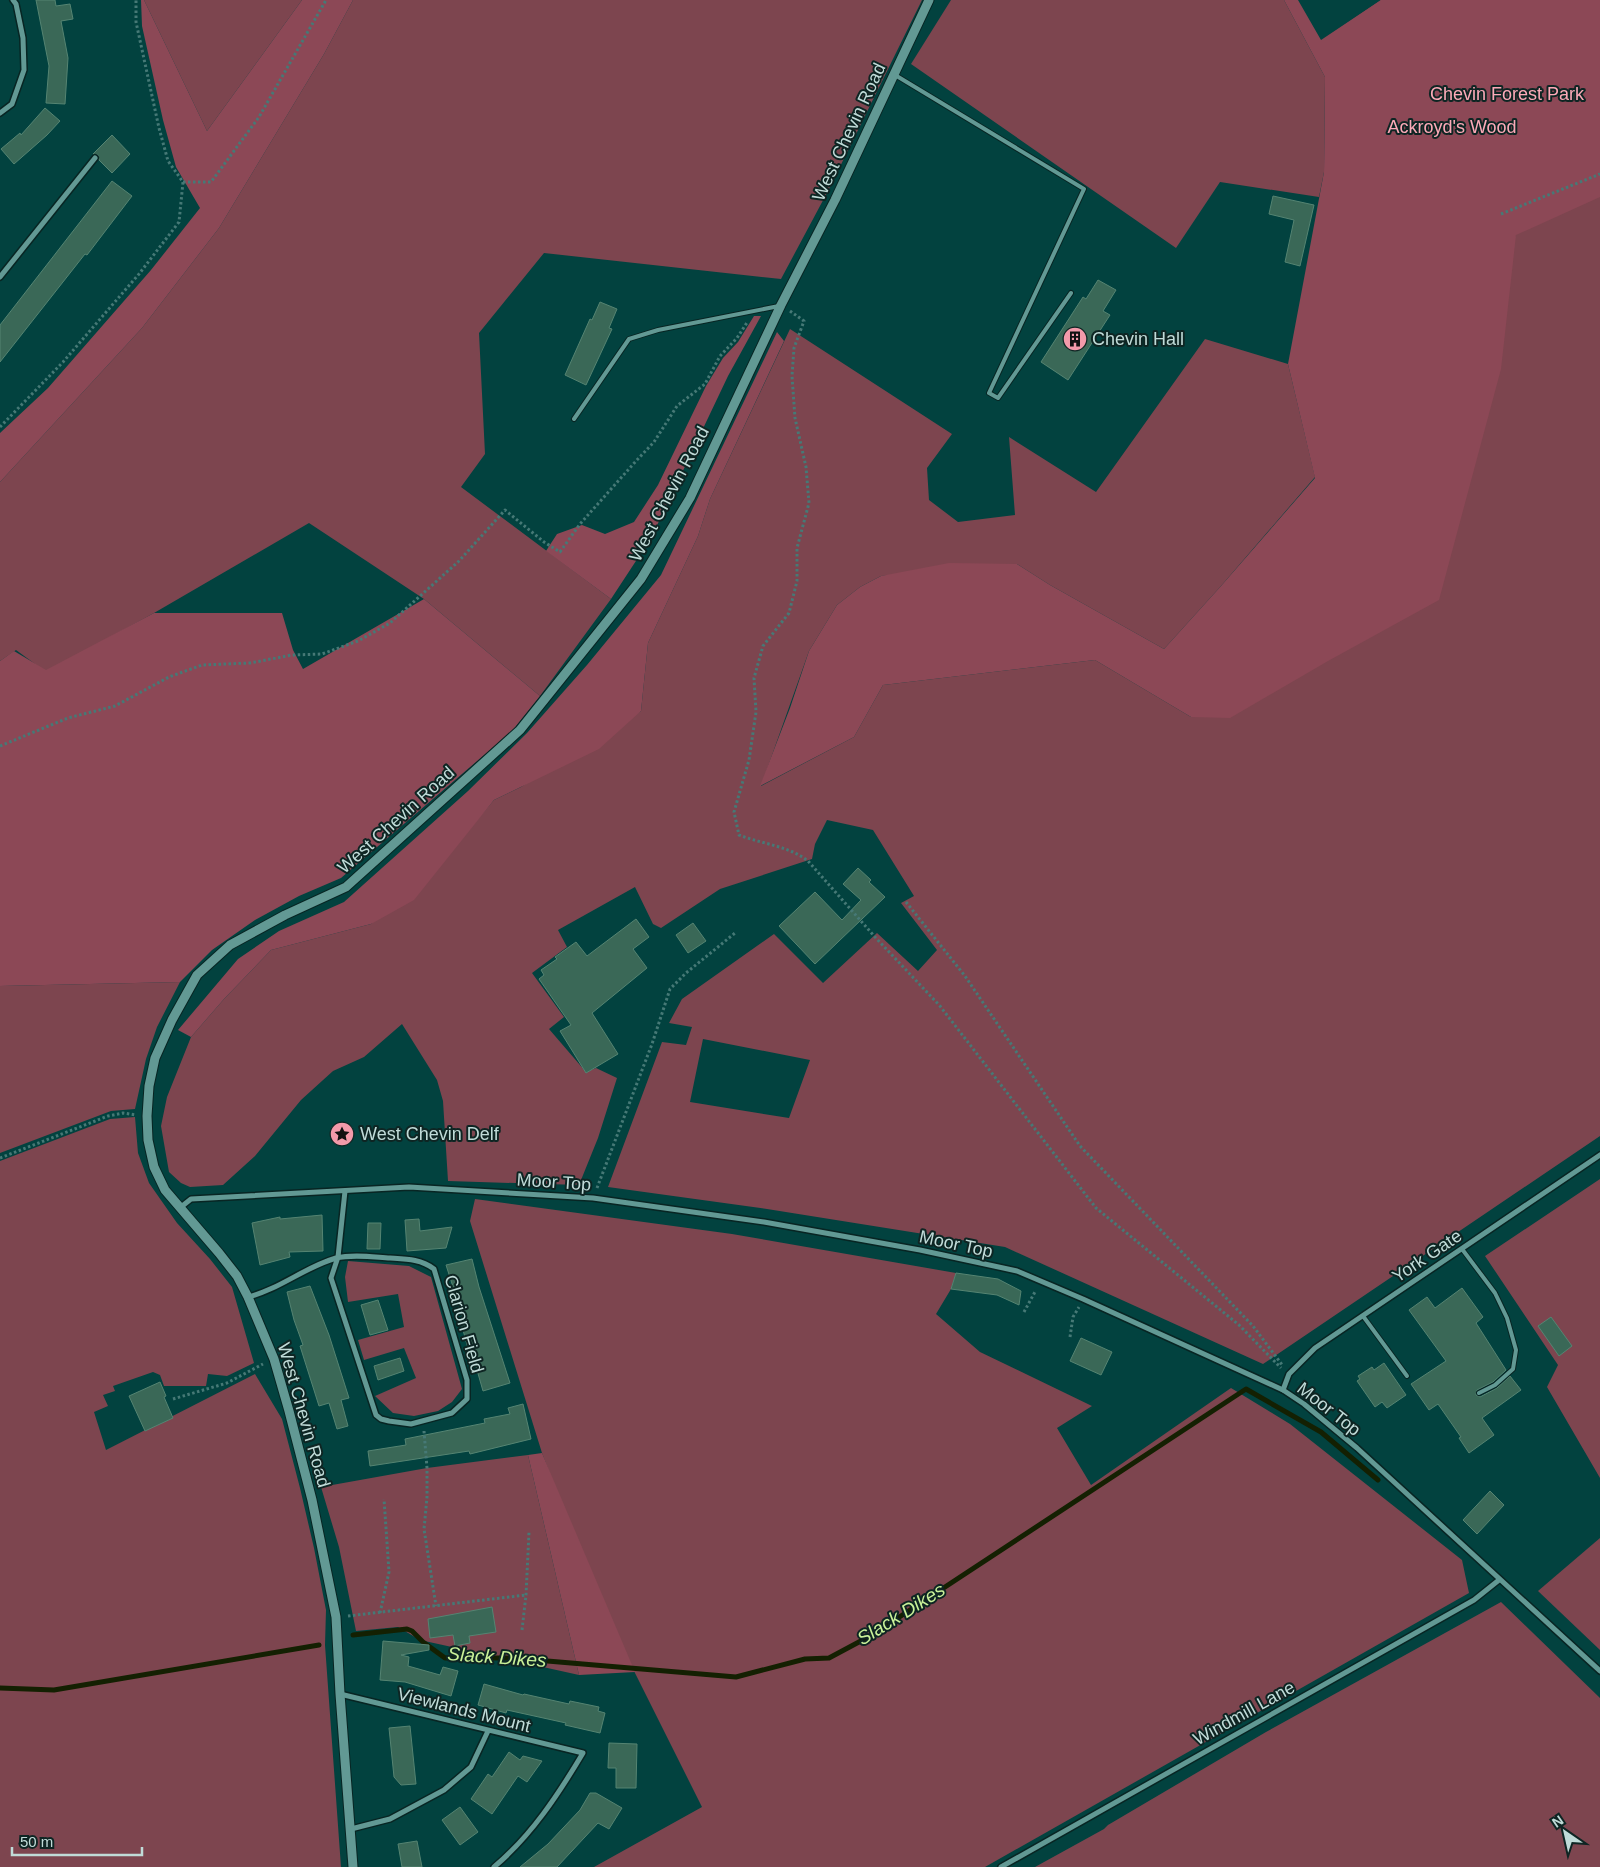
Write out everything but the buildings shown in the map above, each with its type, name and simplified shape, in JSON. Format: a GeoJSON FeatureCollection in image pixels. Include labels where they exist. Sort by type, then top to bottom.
{"type":"FeatureCollection","features":[{"type":"Feature","properties":{"kind":"street"},"geometry":{"type":"LineString","coordinates":[[0,113],[12,104],[24,70],[23,38],[16,4],[13,0]]}},
{"type":"Feature","properties":{"kind":"street","name":"West Chevin Road"},"geometry":{"type":"LineString","coordinates":[[353,1867],[336,1617],[312,1500],[274,1359],[248,1297],[237,1276],[165,1190],[154,1167],[148,1140],[147,1116],[149,1086],[155,1058],[172,1020],[197,975],[230,945],[285,915],[346,887],[520,730],[641,579],[690,498],[781,305],[835,200],[929,0]]}},
{"type":"Feature","properties":{"kind":"street"},"geometry":{"type":"LineString","coordinates":[[0,277],[95,158]]}},
{"type":"Feature","properties":{"kind":"street","name":"York Gate"},"geometry":{"type":"LineString","coordinates":[[1282,1390],[1289,1375],[1315,1348],[1600,1155]]}},
{"type":"Feature","properties":{"kind":"street","name":"Moor Top"},"geometry":{"type":"LineString","coordinates":[[181,1207],[191,1199],[409,1187],[593,1198],[764,1222],[920,1250],[1017,1271],[1282,1390],[1304,1404],[1357,1448],[1600,1671]]}},
{"type":"Feature","properties":{"kind":"street"},"geometry":{"type":"LineString","coordinates":[[338,1258],[345,1191]]}},
{"type":"Feature","properties":{"kind":"street","name":"Clarion Field"},"geometry":{"type":"LineString","coordinates":[[248,1297],[283,1283],[306,1269],[338,1258],[363,1256],[410,1259],[428,1265],[434,1270],[467,1380],[467,1400],[452,1413],[411,1424],[389,1422],[381,1419],[376,1414],[331,1278],[338,1258]]}},
{"type":"Feature","properties":{"kind":"street","name":"Windmill Lane"},"geometry":{"type":"LineString","coordinates":[[1001,1867],[1474,1600],[1500,1580]]}},
{"type":"Feature","properties":{"kind":"street","name":"Viewlands Mount"},"geometry":{"type":"LineString","coordinates":[[340,1694],[583,1753],[556,1796],[513,1851],[494,1867]]}},
{"type":"Feature","properties":{"kind":"street"},"geometry":{"type":"LineString","coordinates":[[350,1829],[390,1819],[444,1790],[471,1767],[488,1730]]}},
{"type":"Feature","properties":{"kind":"lane"},"geometry":{"type":"LineString","coordinates":[[894,74],[1084,189],[990,393],[998,398],[1070,293]]}},
{"type":"Feature","properties":{"kind":"lane"},"geometry":{"type":"LineString","coordinates":[[574,419],[629,339],[658,330],[781,305]]}},
{"type":"Feature","properties":{"kind":"lane"},"geometry":{"type":"LineString","coordinates":[[1462,1249],[1495,1294],[1506,1318],[1516,1350],[1513,1369],[1495,1385],[1479,1393]]}},
{"type":"Feature","properties":{"kind":"lane"},"geometry":{"type":"LineString","coordinates":[[1363,1316],[1407,1376]]}},
{"type":"Feature","properties":{"kind":"path"},"geometry":{"type":"LineString","coordinates":[[0,427],[64,362],[139,274],[178,222],[183,182],[168,161],[158,128],[136,22],[136,0]]}},
{"type":"Feature","properties":{"kind":"path"},"geometry":{"type":"LineString","coordinates":[[183,182],[211,182],[259,117],[326,0]]}},
{"type":"Feature","properties":{"kind":"path"},"geometry":{"type":"LineString","coordinates":[[1502,214],[1600,174]]}},
{"type":"Feature","properties":{"kind":"path"},"geometry":{"type":"LineString","coordinates":[[781,305],[804,321],[794,348],[792,376],[795,418],[806,467],[809,503],[797,548],[797,581],[789,613],[763,646],[754,678],[756,712],[749,760],[734,812],[739,835],[756,842],[798,852],[808,861],[875,937],[940,1006],[1096,1208],[1239,1325],[1289,1375]]}},
{"type":"Feature","properties":{"kind":"path"},"geometry":{"type":"LineString","coordinates":[[0,746],[68,718],[115,706],[169,677],[202,665],[250,663],[292,655],[322,654],[358,641],[390,623],[412,604],[460,561],[505,510],[544,542],[560,552],[580,524],[654,442],[677,406],[705,384],[720,356],[737,338],[755,310]]}},
{"type":"Feature","properties":{"kind":"path"},"geometry":{"type":"LineString","coordinates":[[906,902],[965,976],[1080,1146],[1253,1326],[1289,1375]]}},
{"type":"Feature","properties":{"kind":"path"},"geometry":{"type":"LineString","coordinates":[[593,1198],[652,1044],[670,988],[735,933]]}},
{"type":"Feature","properties":{"kind":"path"},"geometry":{"type":"LineString","coordinates":[[0,1158],[108,1116],[124,1113],[147,1116]]}},
{"type":"Feature","properties":{"kind":"path"},"geometry":{"type":"LineString","coordinates":[[1024,1312],[1041,1282]]}},
{"type":"Feature","properties":{"kind":"path"},"geometry":{"type":"LineString","coordinates":[[1070,1337],[1073,1317],[1083,1299]]}},
{"type":"Feature","properties":{"kind":"path"},"geometry":{"type":"LineString","coordinates":[[173,1399],[227,1383],[274,1359]]}},
{"type":"Feature","properties":{"kind":"path"},"geometry":{"type":"LineString","coordinates":[[423,1420],[427,1468],[424,1529],[436,1606]]}},
{"type":"Feature","properties":{"kind":"path"},"geometry":{"type":"LineString","coordinates":[[380,1613],[390,1572],[384,1499]]}},
{"type":"Feature","properties":{"kind":"path"},"geometry":{"type":"LineString","coordinates":[[522,1630],[529,1532]]}},
{"type":"Feature","properties":{"kind":"path"},"geometry":{"type":"LineString","coordinates":[[336,1617],[526,1595]]}},
{"type":"Feature","properties":{"kind":"green space"},"geometry":{"type":"Polygon","coordinates":[[[141,0],[144,0],[207,131],[302,0],[353,0],[324,54],[219,228],[142,328],[0,482],[0,433],[48,388],[151,270],[200,208],[176,167],[163,120],[142,26],[141,0]]]}},
{"type":"Feature","properties":{"kind":"green space"},"geometry":{"type":"Polygon","coordinates":[[[144,0],[302,0],[207,131],[144,0]]]}},
{"type":"Feature","properties":{"kind":"green space"},"geometry":{"type":"Polygon","coordinates":[[[353,0],[922,0],[828,191],[781,279],[544,253],[479,333],[485,454],[461,487],[611,599],[540,696],[424,599],[309,523],[154,613],[46,672],[16,650],[0,661],[0,482],[142,328],[219,228],[324,54],[353,0]]]}},
{"type":"Feature","properties":{"kind":"green space"},"geometry":{"type":"Polygon","coordinates":[[[951,0],[1284,0],[1325,77],[1324,172],[1319,197],[1220,182],[1176,248],[911,64],[951,0]]]}},
{"type":"Feature","properties":{"kind":"green space","name":"Ackroyd's Wood"},"geometry":{"type":"Polygon","coordinates":[[[1284,0],[1298,0],[1321,40],[1381,0],[1600,0],[1600,197],[1516,235],[1501,369],[1439,600],[1230,718],[1191,717],[1095,660],[883,685],[854,737],[760,786],[790,708],[809,651],[837,605],[860,587],[881,576],[949,563],[1017,564],[1050,585],[1164,649],[1315,478],[1288,364],[1324,172],[1325,77],[1284,0]]]}},
{"type":"Feature","properties":{"kind":"green space","name":"Chevin Forest Park"},"geometry":{"type":"Polygon","coordinates":[[[1381,0],[1600,0],[1600,1136],[1263,1364],[1005,1247],[767,1209],[608,1187],[662,1042],[686,1045],[692,1027],[669,1023],[682,999],[774,934],[823,983],[877,933],[918,971],[937,950],[901,903],[914,896],[873,830],[827,820],[815,844],[812,859],[720,889],[661,928],[653,924],[635,887],[558,930],[567,947],[532,973],[564,1017],[549,1029],[586,1072],[596,1068],[617,1078],[598,1138],[579,1185],[448,1181],[443,1101],[437,1080],[402,1024],[364,1057],[333,1071],[301,1100],[255,1156],[223,1185],[190,1187],[181,1183],[169,1172],[161,1126],[167,1097],[191,1037],[271,950],[371,924],[455,846],[494,800],[521,787],[641,711],[648,643],[698,536],[710,499],[790,329],[952,434],[927,468],[929,500],[958,522],[1015,515],[1009,437],[1096,492],[1205,339],[1288,364],[1315,477],[1164,649],[1050,585],[1017,564],[881,576],[860,587],[837,605],[809,651],[761,786],[854,737],[883,685],[1095,660],[1191,717],[1516,235],[1325,38],[1381,0]],[[703,1039],[690,1102],[789,1118],[810,1060],[703,1039]]]}},
{"type":"Feature","properties":{"kind":"green space"},"geometry":{"type":"Polygon","coordinates":[[[754,316],[761,316],[728,376],[651,538],[611,599],[546,551],[557,534],[582,525],[605,534],[634,522],[658,485],[706,386],[723,358],[738,342],[754,316]]]}},
{"type":"Feature","properties":{"kind":"green space"},"geometry":{"type":"Polygon","coordinates":[[[777,332],[784,341],[710,499],[698,536],[648,643],[641,711],[599,749],[494,800],[414,900],[371,924],[271,950],[191,1037],[178,1030],[238,959],[279,931],[344,902],[468,791],[527,733],[587,665],[661,575],[777,332]]]}},
{"type":"Feature","properties":{"kind":"green space"},"geometry":{"type":"Polygon","coordinates":[[[424,599],[540,696],[512,731],[341,878],[299,896],[255,920],[212,950],[180,982],[0,986],[0,661],[14,651],[46,670],[154,613],[282,613],[293,650],[303,669],[424,599]]]}},
{"type":"Feature","properties":{"kind":"green space"},"geometry":{"type":"Polygon","coordinates":[[[180,982],[157,1027],[146,1059],[135,1109],[111,1111],[0,1153],[0,986],[180,982]]]}},
{"type":"Feature","properties":{"kind":"green space"},"geometry":{"type":"Polygon","coordinates":[[[135,1117],[138,1153],[149,1183],[177,1223],[210,1259],[232,1287],[254,1363],[227,1376],[208,1374],[206,1386],[164,1386],[160,1375],[153,1372],[113,1386],[115,1391],[103,1395],[108,1406],[94,1412],[106,1450],[255,1374],[282,1419],[314,1548],[326,1610],[325,1645],[341,1867],[0,1867],[0,1161],[110,1119],[135,1117]]]}},
{"type":"Feature","properties":{"kind":"green space"},"geometry":{"type":"Polygon","coordinates":[[[1600,1179],[1600,1478],[1547,1387],[1558,1365],[1485,1256],[1600,1179]]]}},
{"type":"Feature","properties":{"kind":"green space"},"geometry":{"type":"Polygon","coordinates":[[[475,1199],[732,1234],[956,1273],[951,1289],[936,1314],[980,1352],[1092,1406],[1057,1428],[1091,1485],[1231,1388],[1290,1424],[1462,1560],[1469,1593],[985,1867],[594,1867],[702,1807],[602,1607],[542,1453],[470,1221],[475,1199]]]}},
{"type":"Feature","properties":{"kind":"green space"},"geometry":{"type":"Polygon","coordinates":[[[348,1261],[409,1266],[431,1277],[462,1389],[452,1402],[438,1411],[414,1416],[393,1413],[375,1396],[416,1378],[404,1348],[364,1360],[358,1340],[404,1327],[398,1294],[348,1302],[345,1277],[348,1261]]]}},
{"type":"Feature","properties":{"kind":"green space"},"geometry":{"type":"Polygon","coordinates":[[[542,1453],[635,1672],[579,1675],[528,1455],[542,1453]]]}},
{"type":"Feature","properties":{"kind":"green space"},"geometry":{"type":"Polygon","coordinates":[[[528,1455],[579,1675],[420,1640],[398,1627],[356,1631],[339,1547],[321,1487],[427,1468],[528,1455]]]}},
{"type":"Feature","properties":{"kind":"green space"},"geometry":{"type":"Polygon","coordinates":[[[1600,1538],[1600,1650],[1538,1591],[1600,1538]]]}},
{"type":"Feature","properties":{"kind":"green space"},"geometry":{"type":"Polygon","coordinates":[[[1501,1602],[1600,1698],[1600,1867],[1035,1867],[1104,1829],[1266,1732],[1501,1602]]]}},
{"type":"Feature","properties":{"kind":"waterway","name":"Slack Dikes"},"geometry":{"type":"LineString","coordinates":[[353,1635],[407,1629],[445,1658],[512,1658],[736,1677],[805,1659],[829,1658],[872,1635],[1246,1389],[1321,1432],[1378,1480]]}},
{"type":"Feature","properties":{"kind":"waterway"},"geometry":{"type":"LineString","coordinates":[[0,1688],[54,1690],[319,1645]]}},
{"type":"Feature","properties":{"kind":"place","name":"Chevin Hall"},"geometry":{"type":"Point","coordinates":[1075,339]}},
{"type":"Feature","properties":{"kind":"place","name":"West Chevin Delf"},"geometry":{"type":"Point","coordinates":[342,1134]}}]}
